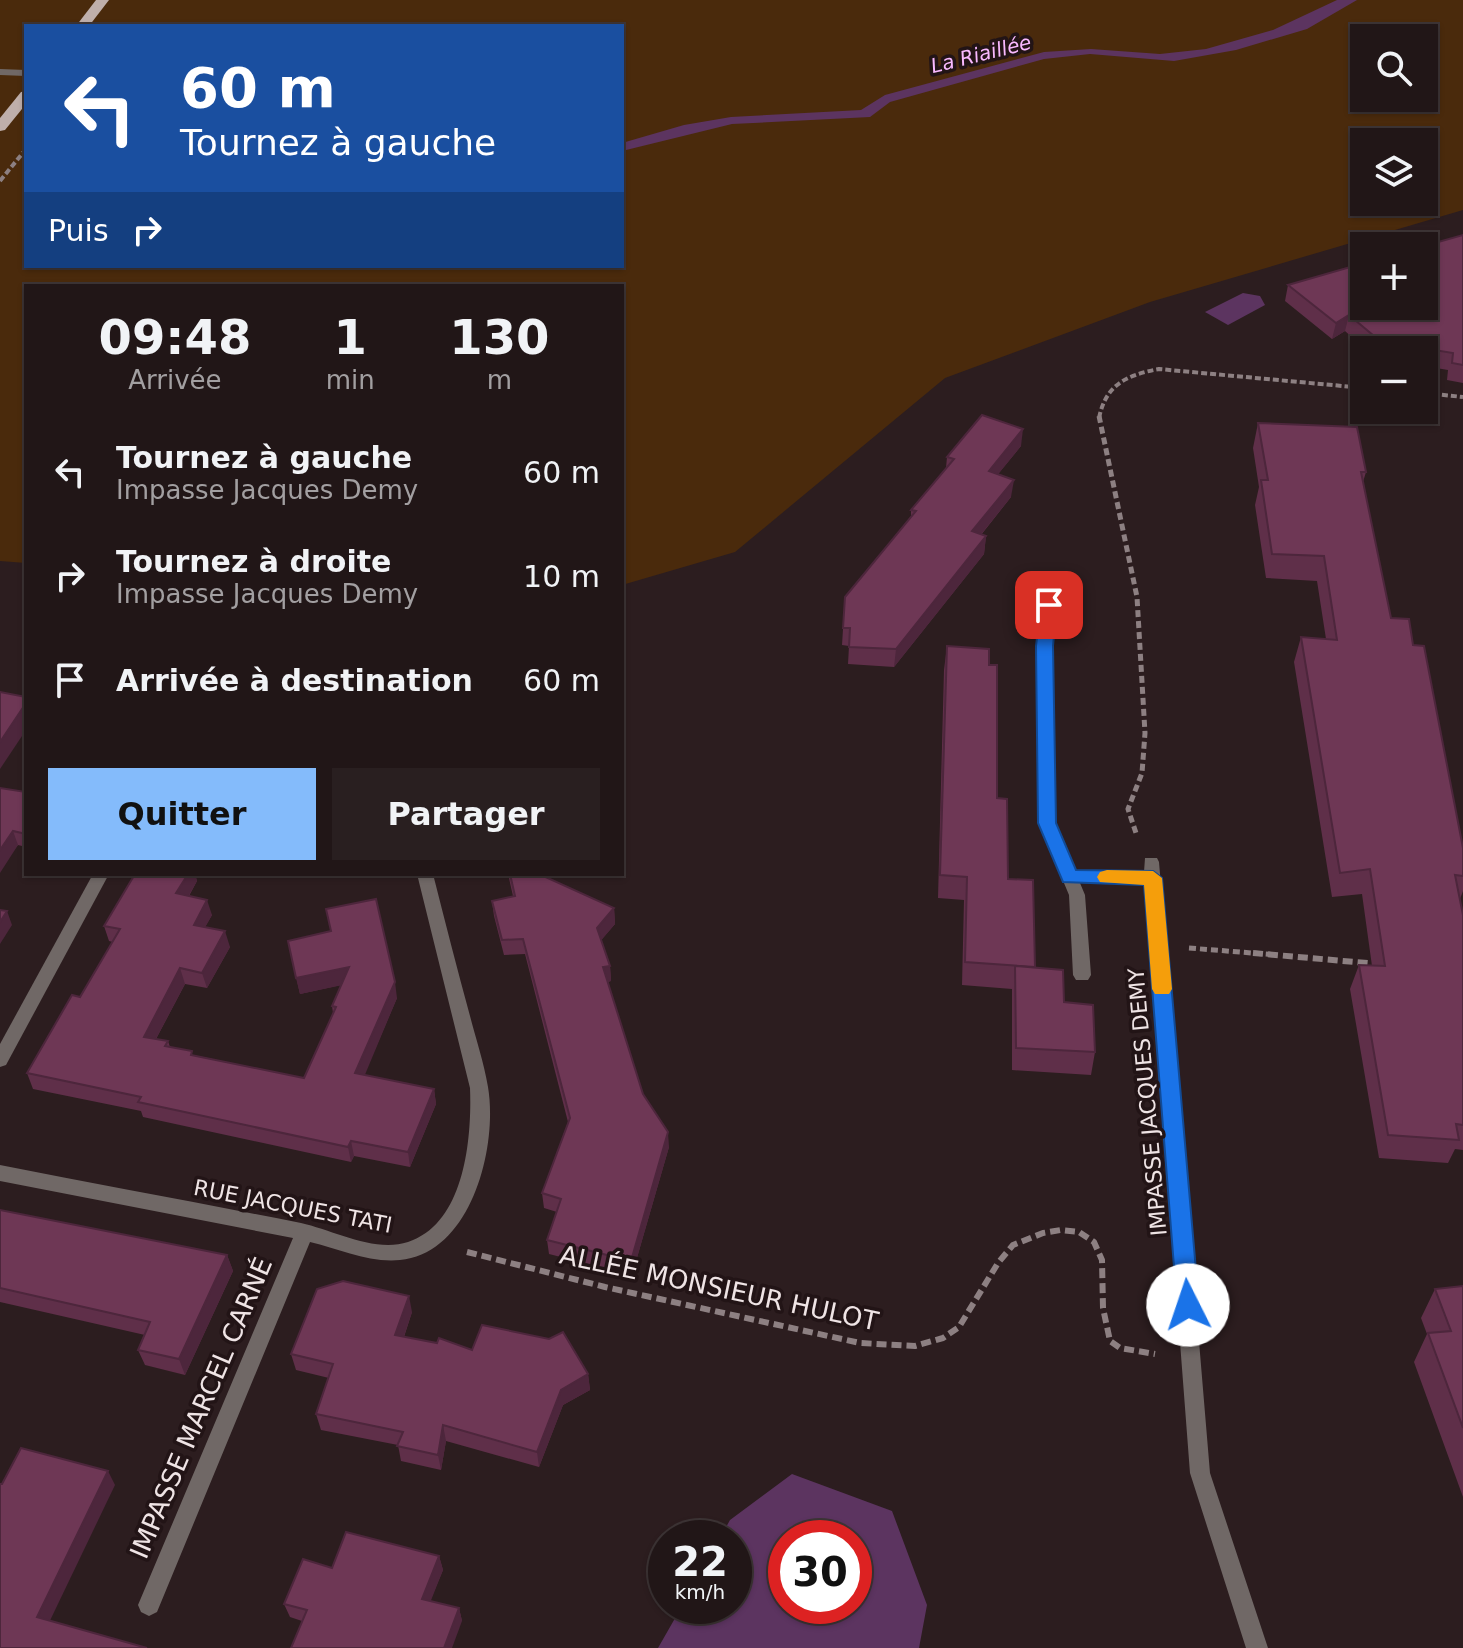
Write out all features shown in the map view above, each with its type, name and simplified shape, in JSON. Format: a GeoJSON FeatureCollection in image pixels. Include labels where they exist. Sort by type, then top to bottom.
{"type":"FeatureCollection","features":[{"type":"Feature","properties":{"kind":"main road"},"geometry":{"type":"LineString","coordinates":[[84,24],[103,0]]}},
{"type":"Feature","properties":{"kind":"main road"},"geometry":{"type":"LineString","coordinates":[[0,127],[24,97]]}},
{"type":"Feature","properties":{"kind":"street"},"geometry":{"type":"LineString","coordinates":[[0,72],[24,73]]}},
{"type":"Feature","properties":{"kind":"street"},"geometry":{"type":"LineString","coordinates":[[1049,605],[1044,646],[1047,823],[1077,895],[1082,975]]}},
{"type":"Feature","properties":{"kind":"street"},"geometry":{"type":"LineString","coordinates":[[1070,877],[1152,870]]}},
{"type":"Feature","properties":{"kind":"street","name":"IMPASSE JACQUES DEMY"},"geometry":{"type":"LineString","coordinates":[[1152,870],[1200,1473],[1257,1648]]}},
{"type":"Feature","properties":{"kind":"street"},"geometry":{"type":"LineString","coordinates":[[0,1060],[100,876]]}},
{"type":"Feature","properties":{"kind":"street","name":"RUE JACQUES TATI"},"geometry":{"type":"LineString","coordinates":[[0,1173],[305,1232],[385,1251],[408,1251],[425,1244],[439,1233],[460,1203],[478,1157],[482,1116],[479,1088],[426,876]]}},
{"type":"Feature","properties":{"kind":"street","name":"IMPASSE MARCEL CARNÉ"},"geometry":{"type":"LineString","coordinates":[[149,1605],[305,1232]]}},
{"type":"Feature","properties":{"kind":"path"},"geometry":{"type":"LineString","coordinates":[[0,181],[24,151]]}},
{"type":"Feature","properties":{"kind":"path"},"geometry":{"type":"LineString","coordinates":[[1152,870],[1126,815],[1128,802],[1139,786],[1145,755],[1140,628],[1137,597],[1099,417],[1104,399],[1119,384],[1152,369],[1167,368],[1350,387]]}},
{"type":"Feature","properties":{"kind":"path"},"geometry":{"type":"LineString","coordinates":[[1438,394],[1463,397]]}},
{"type":"Feature","properties":{"kind":"path"},"geometry":{"type":"LineString","coordinates":[[1159,946],[1387,964]]}},
{"type":"Feature","properties":{"kind":"path","name":"ALLÉE MONSIEUR HULOT"},"geometry":{"type":"LineString","coordinates":[[439,1233],[469,1253],[605,1287],[860,1343],[915,1346],[943,1338],[959,1327],[998,1263],[1013,1245],[1043,1233],[1061,1230],[1079,1232],[1094,1242],[1102,1260],[1103,1308],[1110,1341],[1120,1348],[1192,1359]]}},
{"type":"Feature","properties":{"kind":"shaded area"},"geometry":{"type":"Polygon","coordinates":[[[0,0],[1463,0],[1463,210],[1388,232],[1350,232],[1350,243],[1150,302],[945,378],[735,552],[624,584],[624,284],[24,284],[24,563],[0,561],[0,0]]]}},
{"type":"Feature","properties":{"kind":"shaded area"},"geometry":{"type":"Polygon","coordinates":[[[1337,0],[1357,0],[1307,29],[1236,50],[1174,61],[1090,54],[1044,59],[890,102],[870,117],[732,124],[624,151],[624,142],[684,125],[731,117],[861,110],[885,95],[1044,52],[1091,49],[1160,54],[1206,49],[1273,30],[1337,0]]]}},
{"type":"Feature","properties":{"kind":"shaded area"},"geometry":{"type":"Polygon","coordinates":[[[1243,293],[1260,296],[1265,305],[1228,325],[1205,312],[1243,293]]]}},
{"type":"Feature","properties":{"kind":"shaded area"},"geometry":{"type":"Polygon","coordinates":[[[792,1474],[892,1511],[927,1605],[919,1648],[658,1648],[672,1624],[752,1624],[752,1520],[730,1520],[792,1474]]]}},
{"type":"Feature","properties":{"kind":"building"},"geometry":{"type":"Polygon","coordinates":[[[1463,235],[1463,365],[1452,363],[1453,353],[1438,351],[1438,336],[1374,336],[1355,320],[1438,320],[1438,242],[1463,235]]]}},
{"type":"Feature","properties":{"kind":"building"},"geometry":{"type":"Polygon","coordinates":[[[1350,267],[1350,316],[1336,323],[1288,285],[1350,267]]]}},
{"type":"Feature","properties":{"kind":"building"},"geometry":{"type":"Polygon","coordinates":[[[982,415],[1023,429],[989,471],[1014,480],[972,531],[986,536],[896,649],[849,647],[850,628],[843,628],[845,597],[916,511],[911,510],[954,459],[947,457],[982,415]]]}},
{"type":"Feature","properties":{"kind":"building"},"geometry":{"type":"Polygon","coordinates":[[[1258,423],[1357,427],[1366,472],[1361,472],[1391,618],[1409,619],[1413,645],[1424,646],[1463,848],[1463,876],[1455,875],[1463,915],[1463,1125],[1456,1124],[1459,1140],[1388,1135],[1359,965],[1385,966],[1370,869],[1340,873],[1301,637],[1337,640],[1324,556],[1272,554],[1261,480],[1268,480],[1258,423]]]}},
{"type":"Feature","properties":{"kind":"building"},"geometry":{"type":"Polygon","coordinates":[[[947,646],[989,649],[989,665],[997,665],[997,798],[1007,799],[1008,879],[1033,880],[1035,967],[965,962],[967,877],[940,875],[947,646]]]}},
{"type":"Feature","properties":{"kind":"building"},"geometry":{"type":"Polygon","coordinates":[[[0,692],[24,697],[24,706],[0,742],[0,692]]]}},
{"type":"Feature","properties":{"kind":"building"},"geometry":{"type":"Polygon","coordinates":[[[0,788],[24,792],[24,834],[13,831],[0,850],[0,788]]]}},
{"type":"Feature","properties":{"kind":"building"},"geometry":{"type":"Polygon","coordinates":[[[134,876],[187,876],[176,893],[207,900],[194,925],[225,931],[202,973],[180,968],[144,1037],[168,1041],[165,1046],[192,1051],[191,1055],[304,1078],[336,1007],[332,1006],[349,967],[296,978],[288,941],[331,931],[326,909],[376,899],[395,982],[355,1073],[434,1089],[408,1152],[351,1141],[348,1147],[138,1102],[141,1097],[27,1073],[72,995],[80,997],[120,929],[104,926],[134,876]]]}},
{"type":"Feature","properties":{"kind":"building"},"geometry":{"type":"Polygon","coordinates":[[[510,876],[543,876],[614,908],[597,928],[610,966],[603,967],[643,1094],[668,1132],[631,1261],[547,1240],[561,1199],[542,1193],[570,1118],[523,939],[502,940],[492,901],[515,896],[510,876]]]}},
{"type":"Feature","properties":{"kind":"building"},"geometry":{"type":"Polygon","coordinates":[[[0,910],[7,911],[0,922],[0,910]]]}},
{"type":"Feature","properties":{"kind":"building"},"geometry":{"type":"Polygon","coordinates":[[[1015,966],[1063,970],[1064,1002],[1093,1005],[1095,1052],[1016,1048],[1015,966]]]}},
{"type":"Feature","properties":{"kind":"building"},"geometry":{"type":"Polygon","coordinates":[[[0,1210],[227,1255],[179,1359],[138,1350],[150,1322],[0,1288],[0,1210]]]}},
{"type":"Feature","properties":{"kind":"building"},"geometry":{"type":"Polygon","coordinates":[[[343,1281],[409,1296],[395,1335],[437,1343],[439,1338],[472,1350],[482,1325],[549,1339],[563,1332],[588,1374],[561,1390],[537,1452],[443,1425],[438,1455],[397,1446],[403,1432],[316,1414],[333,1364],[291,1354],[317,1289],[343,1281]]]}},
{"type":"Feature","properties":{"kind":"building"},"geometry":{"type":"Polygon","coordinates":[[[1463,1286],[1463,1428],[1428,1333],[1451,1331],[1435,1289],[1463,1286]]]}},
{"type":"Feature","properties":{"kind":"building"},"geometry":{"type":"Polygon","coordinates":[[[21,1448],[108,1471],[37,1617],[147,1648],[0,1648],[0,1484],[21,1448]]]}},
{"type":"Feature","properties":{"kind":"building"},"geometry":{"type":"Polygon","coordinates":[[[346,1532],[439,1556],[422,1599],[459,1608],[444,1648],[291,1648],[307,1610],[284,1604],[303,1559],[332,1568],[346,1532]]]}},
{"type":"Feature","properties":{"kind":"slow traffic"},"geometry":{"type":"LineString","coordinates":[[1107,877],[1153,878],[1162,989]]}},
{"type":"Feature","properties":{"kind":"route"},"geometry":{"type":"LineString","coordinates":[[1049,605],[1044,646],[1047,823],[1070,877],[1153,878],[1188,1305]]}},
{"type":"Feature","properties":{"kind":"water label","name":"La Riaillée"},"geometry":{"type":"Point","coordinates":[981,54]}}]}
